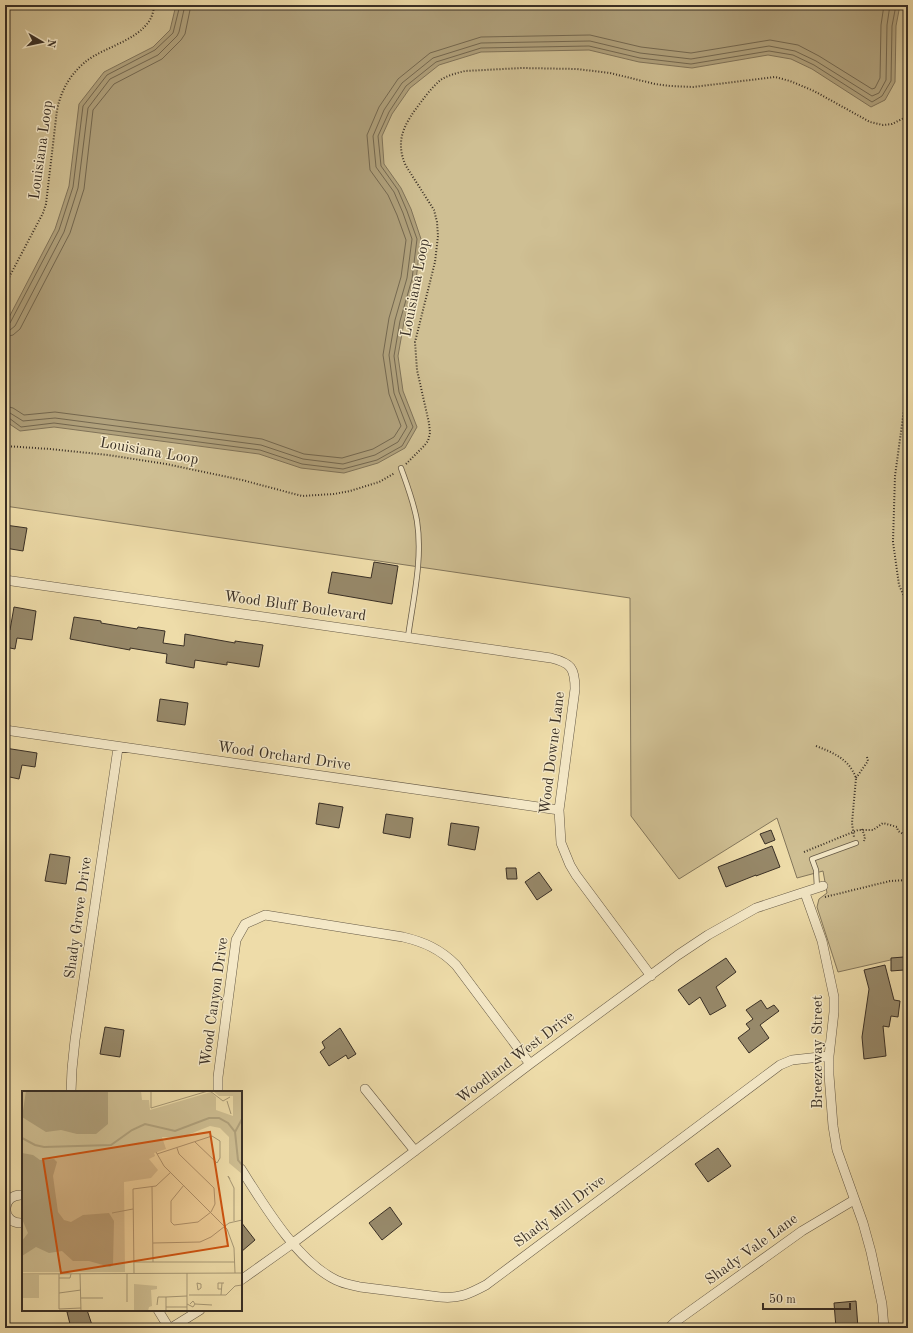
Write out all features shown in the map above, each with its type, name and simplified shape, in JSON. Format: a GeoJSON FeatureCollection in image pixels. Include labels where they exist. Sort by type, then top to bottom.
{"type":"FeatureCollection","features":[{"type":"Feature","properties":{"kind":"street","name":"Wood Bluff Boulevard"},"geometry":{"type":"LineString","coordinates":[[5,580],[551,658],[564,661],[570,666],[574,674]]}},
{"type":"Feature","properties":{"kind":"street","name":"Wood Downe Lane"},"geometry":{"type":"LineString","coordinates":[[574,674],[575,689],[559,810],[561,843],[570,865],[651,976]]}},
{"type":"Feature","properties":{"kind":"street","name":"Wood Orchard Drive"},"geometry":{"type":"LineString","coordinates":[[5,730],[118,748],[559,810]]}},
{"type":"Feature","properties":{"kind":"street","name":"Shady Grove Drive"},"geometry":{"type":"LineString","coordinates":[[71,1091],[75,1040],[118,748]]}},
{"type":"Feature","properties":{"kind":"street","name":"Woodland West Drive"},"geometry":{"type":"LineString","coordinates":[[242,1279],[293,1243],[530,1064],[708,935],[756,908],[820,887]]}},
{"type":"Feature","properties":{"kind":"street","name":"Breezeway Street"},"geometry":{"type":"LineString","coordinates":[[805,893],[822,941],[833,991],[834,1012],[829,1056],[831,1100],[837,1150],[863,1223],[878,1278],[884,1328]]}},
{"type":"Feature","properties":{"kind":"street","name":"Wood Canyon Drive"},"geometry":{"type":"LineString","coordinates":[[218,1091],[218,1077],[236,940],[245,924],[265,915],[416,940],[442,952],[456,965],[530,1064]]}},
{"type":"Feature","properties":{"kind":"street","name":"Shady Mill Drive"},"geometry":{"type":"LineString","coordinates":[[293,1243],[316,1266],[336,1280],[348,1284],[440,1297],[452,1298],[463,1296],[486,1285],[780,1065],[792,1060],[829,1056]]}},
{"type":"Feature","properties":{"kind":"street"},"geometry":{"type":"LineString","coordinates":[[365,1090],[415,1151]]}},
{"type":"Feature","properties":{"kind":"street"},"geometry":{"type":"LineString","coordinates":[[242,1170],[278,1224],[293,1243]]}},
{"type":"Feature","properties":{"kind":"street"},"geometry":{"type":"LineString","coordinates":[[22,1195],[11,1197],[7,1201],[5,1207],[5,1212],[12,1221],[22,1223]]}},
{"type":"Feature","properties":{"kind":"street","name":"Shady Vale Lane"},"geometry":{"type":"LineString","coordinates":[[669,1328],[675,1322],[802,1231],[854,1200]]}},
{"type":"Feature","properties":{"kind":"street"},"geometry":{"type":"LineString","coordinates":[[159,1311],[170,1328],[198,1311]]}},
{"type":"Feature","properties":{"kind":"lane"},"geometry":{"type":"LineString","coordinates":[[401,468],[414,509],[418,534],[418,565],[408,638]]}},
{"type":"Feature","properties":{"kind":"lane"},"geometry":{"type":"LineString","coordinates":[[820,887],[812,859],[856,843]]}},
{"type":"Feature","properties":{"kind":"path","name":"Louisiana Loop"},"geometry":{"type":"LineString","coordinates":[[5,285],[43,213],[46,204],[57,110],[60,97],[66,84],[88,60],[139,32],[150,19],[154,5]]}},
{"type":"Feature","properties":{"kind":"path"},"geometry":{"type":"LineString","coordinates":[[908,19],[906,36],[908,68]]}},
{"type":"Feature","properties":{"kind":"path","name":"Louisiana Loop"},"geometry":{"type":"LineString","coordinates":[[5,446],[94,453],[144,461],[242,480],[302,496],[334,494],[363,488],[379,482],[401,468],[424,446],[428,441],[430,434],[429,423],[417,370],[415,342],[435,262],[438,236],[434,210],[406,166],[403,159],[401,144],[403,131],[414,110],[435,84],[452,75],[465,71],[522,68],[571,68],[594,70],[670,86],[693,87],[775,77],[790,80],[814,91],[870,122],[883,125],[892,124],[908,116]]}},
{"type":"Feature","properties":{"kind":"path"},"geometry":{"type":"LineString","coordinates":[[908,380],[895,476],[893,542],[899,585],[908,605]]}},
{"type":"Feature","properties":{"kind":"path"},"geometry":{"type":"LineString","coordinates":[[816,746],[833,753],[844,760],[851,768],[856,778],[852,828],[856,843],[865,839],[862,829]]}},
{"type":"Feature","properties":{"kind":"path"},"geometry":{"type":"LineString","coordinates":[[856,778],[868,761],[867,757]]}},
{"type":"Feature","properties":{"kind":"path"},"geometry":{"type":"LineString","coordinates":[[820,887],[822,895],[825,897],[890,881],[908,880]]}},
{"type":"Feature","properties":{"kind":"shaded area"},"geometry":{"type":"Polygon","coordinates":[[[5,5],[908,5],[908,956],[838,972],[817,907],[819,899],[827,893],[823,871],[797,878],[777,818],[679,879],[631,816],[630,598],[5,506],[5,5]]]}},
{"type":"Feature","properties":{"kind":"shaded area"},"geometry":{"type":"Polygon","coordinates":[[[908,1029],[908,1102],[905,1084],[905,1066],[908,1029]]]}},
{"type":"Feature","properties":{"kind":"water"},"geometry":{"type":"Polygon","coordinates":[[[176,5],[900,5],[896,26],[895,82],[885,100],[871,107],[812,69],[791,59],[768,55],[692,68],[639,62],[589,50],[481,52],[439,65],[410,88],[392,114],[382,136],[384,164],[401,188],[411,209],[421,239],[416,280],[404,322],[398,356],[403,391],[417,427],[405,448],[378,463],[344,473],[301,468],[259,454],[54,427],[20,431],[5,421],[5,325],[55,229],[69,186],[79,104],[104,72],[153,47],[170,30],[176,5]]]}},
{"type":"Feature","properties":{"kind":"building"},"geometry":{"type":"Polygon","coordinates":[[[5,525],[27,528],[23,551],[5,548],[5,525]]]}},
{"type":"Feature","properties":{"kind":"building"},"geometry":{"type":"Polygon","coordinates":[[[374,562],[398,566],[392,604],[328,593],[332,572],[371,578],[374,562]]]}},
{"type":"Feature","properties":{"kind":"building"},"geometry":{"type":"Polygon","coordinates":[[[14,607],[36,611],[32,640],[17,638],[15,649],[5,647],[5,629],[10,630],[14,607]]]}},
{"type":"Feature","properties":{"kind":"building"},"geometry":{"type":"Polygon","coordinates":[[[74,617],[137,629],[138,627],[165,631],[163,643],[184,646],[185,634],[235,643],[235,641],[263,645],[259,667],[227,662],[227,665],[195,660],[194,668],[166,663],[167,654],[130,648],[130,650],[70,639],[74,617]]]}},
{"type":"Feature","properties":{"kind":"building"},"geometry":{"type":"Polygon","coordinates":[[[160,699],[188,703],[185,725],[157,721],[160,699]]]}},
{"type":"Feature","properties":{"kind":"building"},"geometry":{"type":"Polygon","coordinates":[[[5,748],[37,753],[35,767],[22,765],[19,779],[5,776],[5,748]]]}},
{"type":"Feature","properties":{"kind":"building"},"geometry":{"type":"Polygon","coordinates":[[[319,803],[343,807],[339,828],[316,824],[319,803]]]}},
{"type":"Feature","properties":{"kind":"building"},"geometry":{"type":"Polygon","coordinates":[[[386,814],[413,818],[410,838],[383,833],[386,814]]]}},
{"type":"Feature","properties":{"kind":"building"},"geometry":{"type":"Polygon","coordinates":[[[451,823],[479,827],[475,850],[448,845],[451,823]]]}},
{"type":"Feature","properties":{"kind":"building"},"geometry":{"type":"Polygon","coordinates":[[[771,830],[775,840],[765,844],[760,834],[771,830]]]}},
{"type":"Feature","properties":{"kind":"building"},"geometry":{"type":"Polygon","coordinates":[[[772,846],[780,867],[726,887],[718,867],[772,846]]]}},
{"type":"Feature","properties":{"kind":"building"},"geometry":{"type":"Polygon","coordinates":[[[50,854],[70,857],[66,884],[45,881],[50,854]]]}},
{"type":"Feature","properties":{"kind":"building"},"geometry":{"type":"Polygon","coordinates":[[[506,868],[516,868],[517,879],[507,879],[506,868]]]}},
{"type":"Feature","properties":{"kind":"building"},"geometry":{"type":"Polygon","coordinates":[[[539,872],[552,890],[537,900],[525,882],[539,872]]]}},
{"type":"Feature","properties":{"kind":"building"},"geometry":{"type":"Polygon","coordinates":[[[904,957],[904,970],[891,971],[891,958],[904,957]]]}},
{"type":"Feature","properties":{"kind":"building"},"geometry":{"type":"Polygon","coordinates":[[[726,958],[736,972],[716,987],[726,1006],[710,1015],[700,997],[689,1005],[678,990],[726,958]]]}},
{"type":"Feature","properties":{"kind":"building"},"geometry":{"type":"Polygon","coordinates":[[[885,965],[894,1000],[900,1001],[898,1017],[891,1016],[889,1027],[883,1026],[886,1056],[864,1059],[862,1037],[869,989],[864,970],[885,965]]]}},
{"type":"Feature","properties":{"kind":"building"},"geometry":{"type":"Polygon","coordinates":[[[761,1000],[767,1009],[774,1005],[779,1011],[760,1025],[769,1038],[749,1053],[738,1038],[750,1029],[746,1024],[753,1019],[746,1010],[761,1000]]]}},
{"type":"Feature","properties":{"kind":"building"},"geometry":{"type":"Polygon","coordinates":[[[105,1027],[124,1030],[120,1057],[100,1054],[105,1027]]]}},
{"type":"Feature","properties":{"kind":"building"},"geometry":{"type":"Polygon","coordinates":[[[340,1028],[356,1054],[348,1059],[346,1055],[329,1066],[320,1052],[325,1048],[322,1042],[340,1028]]]}},
{"type":"Feature","properties":{"kind":"building"},"geometry":{"type":"Polygon","coordinates":[[[718,1148],[731,1166],[708,1182],[695,1164],[718,1148]]]}},
{"type":"Feature","properties":{"kind":"building"},"geometry":{"type":"Polygon","coordinates":[[[390,1207],[402,1224],[382,1240],[369,1223],[390,1207]]]}},
{"type":"Feature","properties":{"kind":"building"},"geometry":{"type":"Polygon","coordinates":[[[242,1223],[255,1240],[242,1251],[242,1223]]]}},
{"type":"Feature","properties":{"kind":"building"},"geometry":{"type":"Polygon","coordinates":[[[856,1301],[858,1328],[836,1328],[834,1303],[856,1301]]]}},
{"type":"Feature","properties":{"kind":"building"},"geometry":{"type":"Polygon","coordinates":[[[87,1311],[92,1325],[82,1328],[71,1328],[67,1312],[87,1311]]]}}]}
